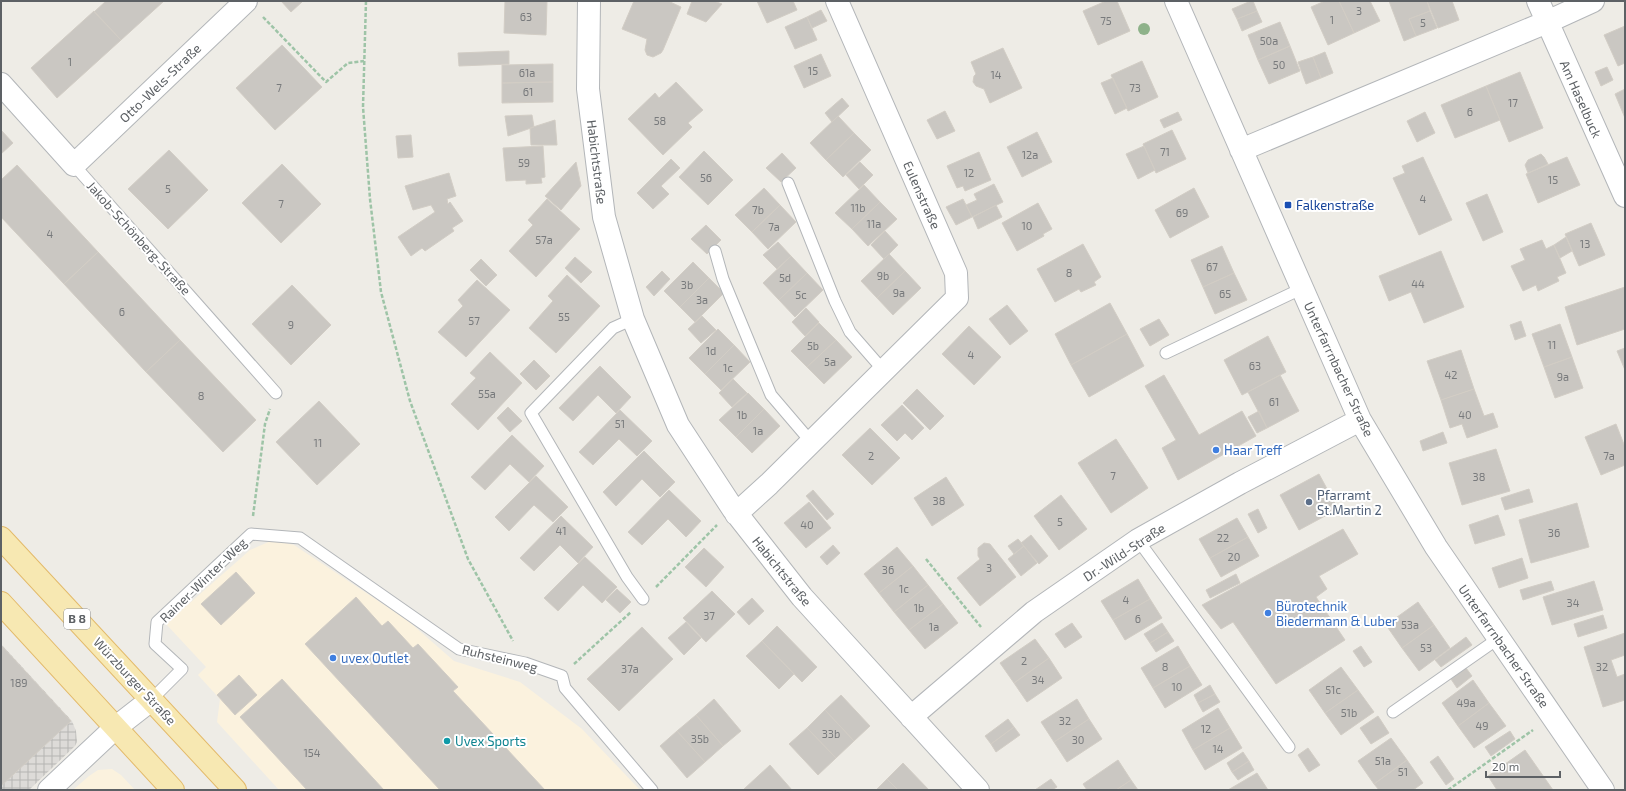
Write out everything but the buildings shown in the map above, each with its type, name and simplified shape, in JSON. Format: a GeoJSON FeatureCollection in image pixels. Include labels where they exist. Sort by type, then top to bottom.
{"type":"FeatureCollection","features":[{"type":"Feature","properties":{"kind":"main road","name":"Würzburger Straße"},"geometry":{"type":"LineString","coordinates":[[1,538],[235,790]]}},
{"type":"Feature","properties":{"kind":"main road"},"geometry":{"type":"LineString","coordinates":[[1,603],[173,790]]}},
{"type":"Feature","properties":{"kind":"street","name":"Habichtstraße"},"geometry":{"type":"LineString","coordinates":[[589,1],[588,89],[604,217],[633,319],[678,425],[736,514],[802,597],[978,790]]}},
{"type":"Feature","properties":{"kind":"street","name":"Eulenstraße"},"geometry":{"type":"LineString","coordinates":[[736,514],[812,443],[957,298],[956,273],[837,1]]}},
{"type":"Feature","properties":{"kind":"street","name":"Unterfarrnbacher Straße"},"geometry":{"type":"LineString","coordinates":[[1176,1],[1360,420],[1436,547],[1603,790]]}},
{"type":"Feature","properties":{"kind":"street","name":"Am Haselbuck"},"geometry":{"type":"LineString","coordinates":[[1538,1],[1625,196]]}},
{"type":"Feature","properties":{"kind":"street"},"geometry":{"type":"LineString","coordinates":[[1241,150],[1547,22],[1593,1]]}},
{"type":"Feature","properties":{"kind":"street","name":"Otto-Wels-Straße"},"geometry":{"type":"LineString","coordinates":[[74,165],[252,6]]}},
{"type":"Feature","properties":{"kind":"street","name":"Jakob-Schönberg-Straße"},"geometry":{"type":"LineString","coordinates":[[1,84],[74,165]]}},
{"type":"Feature","properties":{"kind":"street","name":"Dr.-Wild-Straße"},"geometry":{"type":"LineString","coordinates":[[911,717],[1034,612],[1138,540],[1240,483],[1360,420]]}},
{"type":"Feature","properties":{"kind":"street"},"geometry":{"type":"LineString","coordinates":[[49,790],[115,728],[151,700]]}},
{"type":"Feature","properties":{"kind":"lane","name":"Jakob-Schönberg-Straße"},"geometry":{"type":"LineString","coordinates":[[74,165],[276,393]]}},
{"type":"Feature","properties":{"kind":"lane"},"geometry":{"type":"LineString","coordinates":[[788,183],[835,301],[850,332],[884,370]]}},
{"type":"Feature","properties":{"kind":"lane"},"geometry":{"type":"LineString","coordinates":[[715,251],[723,279],[771,394],[812,443]]}},
{"type":"Feature","properties":{"kind":"lane"},"geometry":{"type":"LineString","coordinates":[[1166,353],[1303,288]]}},
{"type":"Feature","properties":{"kind":"lane"},"geometry":{"type":"LineString","coordinates":[[633,319],[613,328],[531,413],[627,577],[643,599]]}},
{"type":"Feature","properties":{"kind":"lane","name":"Rainer-Winter-Weg"},"geometry":{"type":"LineString","coordinates":[[151,700],[182,669],[155,644],[156,622],[251,534],[300,538]]}},
{"type":"Feature","properties":{"kind":"lane","name":"Ruhsteinweg"},"geometry":{"type":"LineString","coordinates":[[300,538],[458,649],[525,663],[562,676],[566,688],[652,790]]}},
{"type":"Feature","properties":{"kind":"lane"},"geometry":{"type":"LineString","coordinates":[[1138,540],[1289,747]]}},
{"type":"Feature","properties":{"kind":"lane"},"geometry":{"type":"LineString","coordinates":[[1393,712],[1498,638]]}},
{"type":"Feature","properties":{"kind":"path"},"geometry":{"type":"LineString","coordinates":[[366,1],[363,106],[369,192],[381,292],[408,394],[468,559],[525,663]]}},
{"type":"Feature","properties":{"kind":"path"},"geometry":{"type":"LineString","coordinates":[[252,6],[326,82],[348,63],[364,61]]}},
{"type":"Feature","properties":{"kind":"path"},"geometry":{"type":"LineString","coordinates":[[251,534],[264,424],[276,393]]}},
{"type":"Feature","properties":{"kind":"path"},"geometry":{"type":"LineString","coordinates":[[926,559],[995,645]]}},
{"type":"Feature","properties":{"kind":"path"},"geometry":{"type":"LineString","coordinates":[[1448,790],[1553,716]]}},
{"type":"Feature","properties":{"kind":"shaded area"},"geometry":{"type":"Polygon","coordinates":[[[273,540],[294,545],[407,620],[454,661],[520,682],[582,729],[640,790],[279,790],[217,722],[220,699],[198,675],[206,667],[166,624],[250,550],[273,540]]]}},
{"type":"Feature","properties":{"kind":"shaded area"},"geometry":{"type":"Polygon","coordinates":[[[1,644],[72,721],[76,731],[77,742],[75,746],[29,790],[1,790],[1,644]]]}},
{"type":"Feature","properties":{"kind":"shaded area"},"geometry":{"type":"Polygon","coordinates":[[[112,769],[121,775],[135,790],[73,790],[98,770],[112,769]]]}},
{"type":"Feature","properties":{"kind":"place","name":"Falkenstraße"},"geometry":{"type":"Point","coordinates":[1288,205]}},
{"type":"Feature","properties":{"kind":"place","name":"Haar Treff"},"geometry":{"type":"Point","coordinates":[1216,450]}},
{"type":"Feature","properties":{"kind":"place","name":"Pfarramt St.Martin 2"},"geometry":{"type":"Point","coordinates":[1309,502]}},
{"type":"Feature","properties":{"kind":"place","name":"Bürotechnik Biedermann & Luber"},"geometry":{"type":"Point","coordinates":[1268,613]}},
{"type":"Feature","properties":{"kind":"place","name":"uvex Outlet"},"geometry":{"type":"Point","coordinates":[333,658]}},
{"type":"Feature","properties":{"kind":"place","name":"Uvex Sports"},"geometry":{"type":"Point","coordinates":[447,741]}}]}
